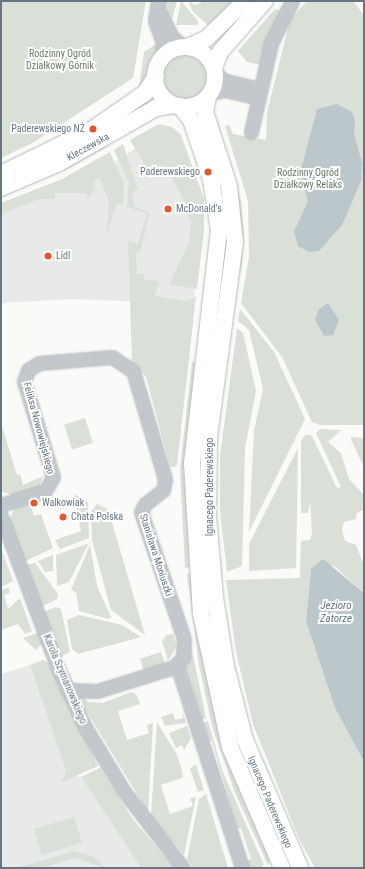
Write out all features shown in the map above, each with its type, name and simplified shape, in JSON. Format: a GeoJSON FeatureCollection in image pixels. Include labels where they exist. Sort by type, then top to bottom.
{"type":"FeatureCollection","features":[{"type":"Feature","properties":{"kind":"main road"},"geometry":{"type":"LineString","coordinates":[[245,1],[206,39],[186,47],[174,49],[162,59],[156,76],[159,91],[177,106],[198,104],[209,95],[214,70],[220,52],[265,1]]}},
{"type":"Feature","properties":{"kind":"main road"},"geometry":{"type":"LineString","coordinates":[[186,47],[206,55],[214,70]]}},
{"type":"Feature","properties":{"kind":"main road","name":"Kleczewska"},"geometry":{"type":"LineString","coordinates":[[1,174],[93,129],[146,93],[156,76]]}},
{"type":"Feature","properties":{"kind":"main road","name":"Ignacego Paderewskiego"},"geometry":{"type":"LineString","coordinates":[[209,95],[205,112],[229,186],[235,242],[209,438],[208,516],[215,598],[226,667],[245,740],[300,868]]}},
{"type":"Feature","properties":{"kind":"main road","name":"Kleczewska"},"geometry":{"type":"LineString","coordinates":[[1,188],[59,163],[156,108],[177,106]]}},
{"type":"Feature","properties":{"kind":"main road","name":"Ignacego Paderewskiego"},"geometry":{"type":"LineString","coordinates":[[177,106],[194,128],[213,188],[219,220],[218,260],[192,463],[201,614],[230,747],[279,867]]}},
{"type":"Feature","properties":{"kind":"street"},"geometry":{"type":"LineString","coordinates":[[251,132],[271,43],[292,1]]}},
{"type":"Feature","properties":{"kind":"street"},"geometry":{"type":"LineString","coordinates":[[157,5],[172,37],[186,47]]}},
{"type":"Feature","properties":{"kind":"street"},"geometry":{"type":"LineString","coordinates":[[157,5],[155,21],[164,47],[162,59]]}},
{"type":"Feature","properties":{"kind":"street"},"geometry":{"type":"LineString","coordinates":[[214,70],[223,80],[260,93]]}},
{"type":"Feature","properties":{"kind":"street"},"geometry":{"type":"LineString","coordinates":[[209,95],[222,90],[260,93]]}},
{"type":"Feature","properties":{"kind":"street","name":"Feliksa Nowowiejskiego"},"geometry":{"type":"LineString","coordinates":[[1,506],[46,491],[53,477],[24,381],[28,370],[39,363],[112,357],[125,365]]}},
{"type":"Feature","properties":{"kind":"street","name":"Stanisława Moniuszki"},"geometry":{"type":"LineString","coordinates":[[125,365],[132,371],[162,468],[164,490],[141,512],[184,639],[183,657],[177,665]]}},
{"type":"Feature","properties":{"kind":"street","name":"Karola Szymanowskiego"},"geometry":{"type":"LineString","coordinates":[[1,516],[67,690],[123,790],[183,868]]}},
{"type":"Feature","properties":{"kind":"street"},"geometry":{"type":"LineString","coordinates":[[67,690],[97,691],[177,665],[242,868]]}},
{"type":"Feature","properties":{"kind":"shaded area"},"geometry":{"type":"Polygon","coordinates":[[[145,142],[195,188],[203,225],[193,304],[73,299],[1,303],[1,209],[104,169],[145,142]]]}},
{"type":"Feature","properties":{"kind":"shaded area"},"geometry":{"type":"Polygon","coordinates":[[[30,665],[66,771],[81,777],[141,868],[1,868],[1,674],[30,665]]]}},
{"type":"Feature","properties":{"kind":"green space","name":"Rodzinny Ogród Działkowy Górnik"},"geometry":{"type":"Polygon","coordinates":[[[1,1],[146,1],[133,78],[34,142],[1,158],[1,1]]]}},
{"type":"Feature","properties":{"kind":"green space"},"geometry":{"type":"Polygon","coordinates":[[[164,1],[177,1],[171,23],[163,13],[164,1]]]}},
{"type":"Feature","properties":{"kind":"green space"},"geometry":{"type":"Polygon","coordinates":[[[181,1],[198,21],[198,25],[176,25],[181,1]]]}},
{"type":"Feature","properties":{"kind":"green space"},"geometry":{"type":"Polygon","coordinates":[[[188,1],[195,5],[205,1],[239,1],[211,28],[193,12],[188,1]]]}},
{"type":"Feature","properties":{"kind":"green space","name":"Rodzinny Ogród Działkowy Relaks"},"geometry":{"type":"Polygon","coordinates":[[[307,1],[353,1],[364,15],[364,425],[320,425],[312,422],[282,357],[241,303],[249,257],[248,201],[225,126],[229,125],[233,134],[266,140],[267,112],[290,20],[307,1]]]}},
{"type":"Feature","properties":{"kind":"green space"},"geometry":{"type":"Polygon","coordinates":[[[275,9],[281,10],[261,65],[247,62],[238,51],[275,9]]]}},
{"type":"Feature","properties":{"kind":"green space"},"geometry":{"type":"Polygon","coordinates":[[[159,42],[149,73],[139,88],[144,52],[159,42]]]}},
{"type":"Feature","properties":{"kind":"green space"},"geometry":{"type":"Polygon","coordinates":[[[185,53],[194,55],[202,60],[207,68],[209,77],[207,86],[202,94],[194,99],[185,101],[176,99],[168,94],[163,86],[161,77],[163,68],[168,60],[176,55],[185,53]]]}},
{"type":"Feature","properties":{"kind":"green space"},"geometry":{"type":"Polygon","coordinates":[[[218,123],[241,201],[244,235],[241,274],[214,124],[218,123]]]}},
{"type":"Feature","properties":{"kind":"green space"},"geometry":{"type":"Polygon","coordinates":[[[159,124],[172,127],[181,135],[204,199],[204,230],[197,289],[169,285],[189,242],[191,222],[182,197],[165,165],[146,167],[130,140],[159,124]]]}},
{"type":"Feature","properties":{"kind":"green space"},"geometry":{"type":"Polygon","coordinates":[[[106,144],[107,147],[69,168],[1,197],[1,193],[106,144]]]}},
{"type":"Feature","properties":{"kind":"green space"},"geometry":{"type":"Polygon","coordinates":[[[123,144],[138,189],[132,192],[135,207],[147,211],[149,215],[141,249],[136,253],[137,274],[144,274],[144,280],[159,281],[155,296],[188,301],[196,296],[177,465],[174,467],[170,467],[146,377],[132,362],[128,241],[138,244],[147,213],[127,207],[129,182],[114,150],[123,144]]]}},
{"type":"Feature","properties":{"kind":"green space"},"geometry":{"type":"Polygon","coordinates":[[[110,152],[124,184],[123,205],[116,204],[107,235],[109,202],[100,178],[94,180],[95,189],[87,199],[87,193],[55,193],[55,199],[39,199],[1,214],[1,203],[62,179],[110,152]]]}},
{"type":"Feature","properties":{"kind":"green space"},"geometry":{"type":"Polygon","coordinates":[[[240,309],[274,352],[305,419],[249,532],[254,431],[263,389],[249,330],[238,321],[240,309]]]}},
{"type":"Feature","properties":{"kind":"green space"},"geometry":{"type":"Polygon","coordinates":[[[237,328],[243,333],[256,391],[245,448],[242,566],[227,572],[220,511],[220,456],[237,328]]]}},
{"type":"Feature","properties":{"kind":"green space"},"geometry":{"type":"Polygon","coordinates":[[[192,362],[199,363],[191,567],[185,568],[180,469],[192,362]]]}},
{"type":"Feature","properties":{"kind":"green space"},"geometry":{"type":"Polygon","coordinates":[[[85,418],[93,443],[72,450],[64,425],[85,418]]]}},
{"type":"Feature","properties":{"kind":"green space"},"geometry":{"type":"Polygon","coordinates":[[[1,423],[17,475],[20,474],[23,485],[43,476],[39,487],[14,496],[1,491],[1,423]]]}},
{"type":"Feature","properties":{"kind":"green space"},"geometry":{"type":"Polygon","coordinates":[[[320,429],[341,430],[328,442],[341,453],[349,479],[363,494],[364,509],[357,513],[356,519],[344,522],[342,530],[345,541],[356,545],[364,565],[364,593],[334,566],[311,569],[306,621],[335,708],[364,762],[364,868],[315,868],[299,839],[253,724],[236,652],[226,580],[300,578],[301,541],[310,540],[312,533],[310,501],[308,513],[301,513],[301,441],[306,434],[312,436],[337,488],[341,487],[316,433],[320,429]]]}},
{"type":"Feature","properties":{"kind":"green space"},"geometry":{"type":"Polygon","coordinates":[[[351,437],[364,438],[364,467],[351,440],[351,437]]]}},
{"type":"Feature","properties":{"kind":"green space"},"geometry":{"type":"Polygon","coordinates":[[[298,448],[296,568],[249,571],[249,544],[298,448]]]}},
{"type":"Feature","properties":{"kind":"green space"},"geometry":{"type":"Polygon","coordinates":[[[74,494],[88,503],[89,538],[60,549],[55,540],[81,531],[74,494]]]}},
{"type":"Feature","properties":{"kind":"green space"},"geometry":{"type":"Polygon","coordinates":[[[30,504],[34,516],[41,514],[53,548],[24,562],[9,521],[14,509],[30,504]]]}},
{"type":"Feature","properties":{"kind":"green space"},"geometry":{"type":"Polygon","coordinates":[[[97,504],[108,509],[145,635],[111,610],[92,540],[91,512],[97,504]]]}},
{"type":"Feature","properties":{"kind":"green space"},"geometry":{"type":"Polygon","coordinates":[[[89,543],[69,582],[57,586],[56,555],[89,543]]]}},
{"type":"Feature","properties":{"kind":"green space"},"geometry":{"type":"Polygon","coordinates":[[[90,545],[97,586],[111,617],[109,619],[79,611],[76,592],[71,590],[90,545]]]}},
{"type":"Feature","properties":{"kind":"green space"},"geometry":{"type":"Polygon","coordinates":[[[1,548],[13,581],[1,587],[1,548]]]}},
{"type":"Feature","properties":{"kind":"green space"},"geometry":{"type":"Polygon","coordinates":[[[53,555],[53,571],[45,572],[38,561],[53,555]]]}},
{"type":"Feature","properties":{"kind":"green space"},"geometry":{"type":"Polygon","coordinates":[[[35,563],[58,594],[57,599],[41,607],[25,565],[35,563]]]}},
{"type":"Feature","properties":{"kind":"green space"},"geometry":{"type":"Polygon","coordinates":[[[187,574],[192,574],[199,629],[271,856],[268,865],[235,793],[212,726],[199,665],[187,574]]]}},
{"type":"Feature","properties":{"kind":"green space"},"geometry":{"type":"Polygon","coordinates":[[[9,588],[10,593],[4,595],[8,609],[20,598],[32,631],[25,634],[18,624],[1,630],[1,590],[9,588]]]}},
{"type":"Feature","properties":{"kind":"green space"},"geometry":{"type":"Polygon","coordinates":[[[56,607],[61,609],[70,652],[60,657],[43,612],[56,607]]]}},
{"type":"Feature","properties":{"kind":"green space"},"geometry":{"type":"Polygon","coordinates":[[[79,615],[122,625],[141,637],[78,654],[72,649],[67,620],[79,615]]]}},
{"type":"Feature","properties":{"kind":"green space"},"geometry":{"type":"Polygon","coordinates":[[[40,632],[43,643],[36,650],[23,638],[40,632]]]}},
{"type":"Feature","properties":{"kind":"green space"},"geometry":{"type":"Polygon","coordinates":[[[173,634],[177,646],[168,661],[162,641],[166,635],[173,634]]]}},
{"type":"Feature","properties":{"kind":"green space"},"geometry":{"type":"Polygon","coordinates":[[[188,650],[192,650],[206,718],[199,720],[201,715],[187,669],[182,667],[188,650]]]}},
{"type":"Feature","properties":{"kind":"green space"},"geometry":{"type":"Polygon","coordinates":[[[161,652],[165,664],[144,671],[140,659],[161,652]]]}},
{"type":"Feature","properties":{"kind":"green space"},"geometry":{"type":"Polygon","coordinates":[[[43,660],[49,663],[98,766],[62,782],[66,771],[30,665],[43,660]]]}},
{"type":"Feature","properties":{"kind":"green space"},"geometry":{"type":"Polygon","coordinates":[[[131,692],[136,694],[140,704],[118,711],[127,740],[149,733],[147,725],[153,723],[148,812],[81,702],[84,698],[88,702],[103,703],[131,692]]]}},
{"type":"Feature","properties":{"kind":"green space"},"geometry":{"type":"Polygon","coordinates":[[[182,711],[186,723],[165,726],[161,717],[173,713],[175,720],[183,718],[182,711]]]}},
{"type":"Feature","properties":{"kind":"green space"},"geometry":{"type":"Polygon","coordinates":[[[208,721],[222,770],[264,865],[260,868],[248,868],[246,861],[251,859],[241,828],[237,829],[212,741],[209,741],[205,726],[200,724],[208,721]]]}},
{"type":"Feature","properties":{"kind":"green space"},"geometry":{"type":"Polygon","coordinates":[[[157,722],[177,755],[183,774],[182,778],[161,785],[170,814],[193,806],[190,798],[196,797],[184,855],[151,816],[157,722]]]}},
{"type":"Feature","properties":{"kind":"green space"},"geometry":{"type":"Polygon","coordinates":[[[187,726],[191,738],[184,750],[182,745],[176,748],[169,733],[187,726]]]}},
{"type":"Feature","properties":{"kind":"green space"},"geometry":{"type":"Polygon","coordinates":[[[196,764],[204,790],[198,792],[190,769],[196,764]]]}},
{"type":"Feature","properties":{"kind":"green space"},"geometry":{"type":"Polygon","coordinates":[[[100,768],[132,818],[174,868],[141,868],[81,777],[100,768]]]}},
{"type":"Feature","properties":{"kind":"green space"},"geometry":{"type":"Polygon","coordinates":[[[206,794],[228,868],[193,868],[187,859],[199,799],[206,794]]]}},
{"type":"Feature","properties":{"kind":"green space"},"geometry":{"type":"Polygon","coordinates":[[[74,817],[82,843],[42,855],[34,829],[74,817]]]}},
{"type":"Feature","properties":{"kind":"green space"},"geometry":{"type":"Polygon","coordinates":[[[74,851],[93,856],[106,868],[75,858],[42,868],[17,868],[74,851]]]}},
{"type":"Feature","properties":{"kind":"water"},"geometry":{"type":"Polygon","coordinates":[[[337,104],[352,112],[355,121],[354,134],[362,163],[361,181],[342,225],[319,251],[309,252],[298,246],[294,231],[308,202],[301,170],[317,109],[337,104]]]}},
{"type":"Feature","properties":{"kind":"water"},"geometry":{"type":"Polygon","coordinates":[[[328,303],[339,320],[333,335],[324,336],[315,320],[319,309],[328,303]]]}},
{"type":"Feature","properties":{"kind":"water","name":"Jezioro Zatorze"},"geometry":{"type":"Polygon","coordinates":[[[323,559],[364,593],[364,762],[335,708],[306,621],[311,569],[323,559]]]}},
{"type":"Feature","properties":{"kind":"place","name":"Paderewskiego NŻ"},"geometry":{"type":"Point","coordinates":[93,129]}},
{"type":"Feature","properties":{"kind":"place","name":"Paderewskiego"},"geometry":{"type":"Point","coordinates":[208,172]}},
{"type":"Feature","properties":{"kind":"place","name":"McDonald's"},"geometry":{"type":"Point","coordinates":[168,209]}},
{"type":"Feature","properties":{"kind":"place","name":"Lidl"},"geometry":{"type":"Point","coordinates":[48,256]}},
{"type":"Feature","properties":{"kind":"place","name":"Walkowiak"},"geometry":{"type":"Point","coordinates":[34,503]}},
{"type":"Feature","properties":{"kind":"place","name":"Chata Polska"},"geometry":{"type":"Point","coordinates":[63,517]}}]}
